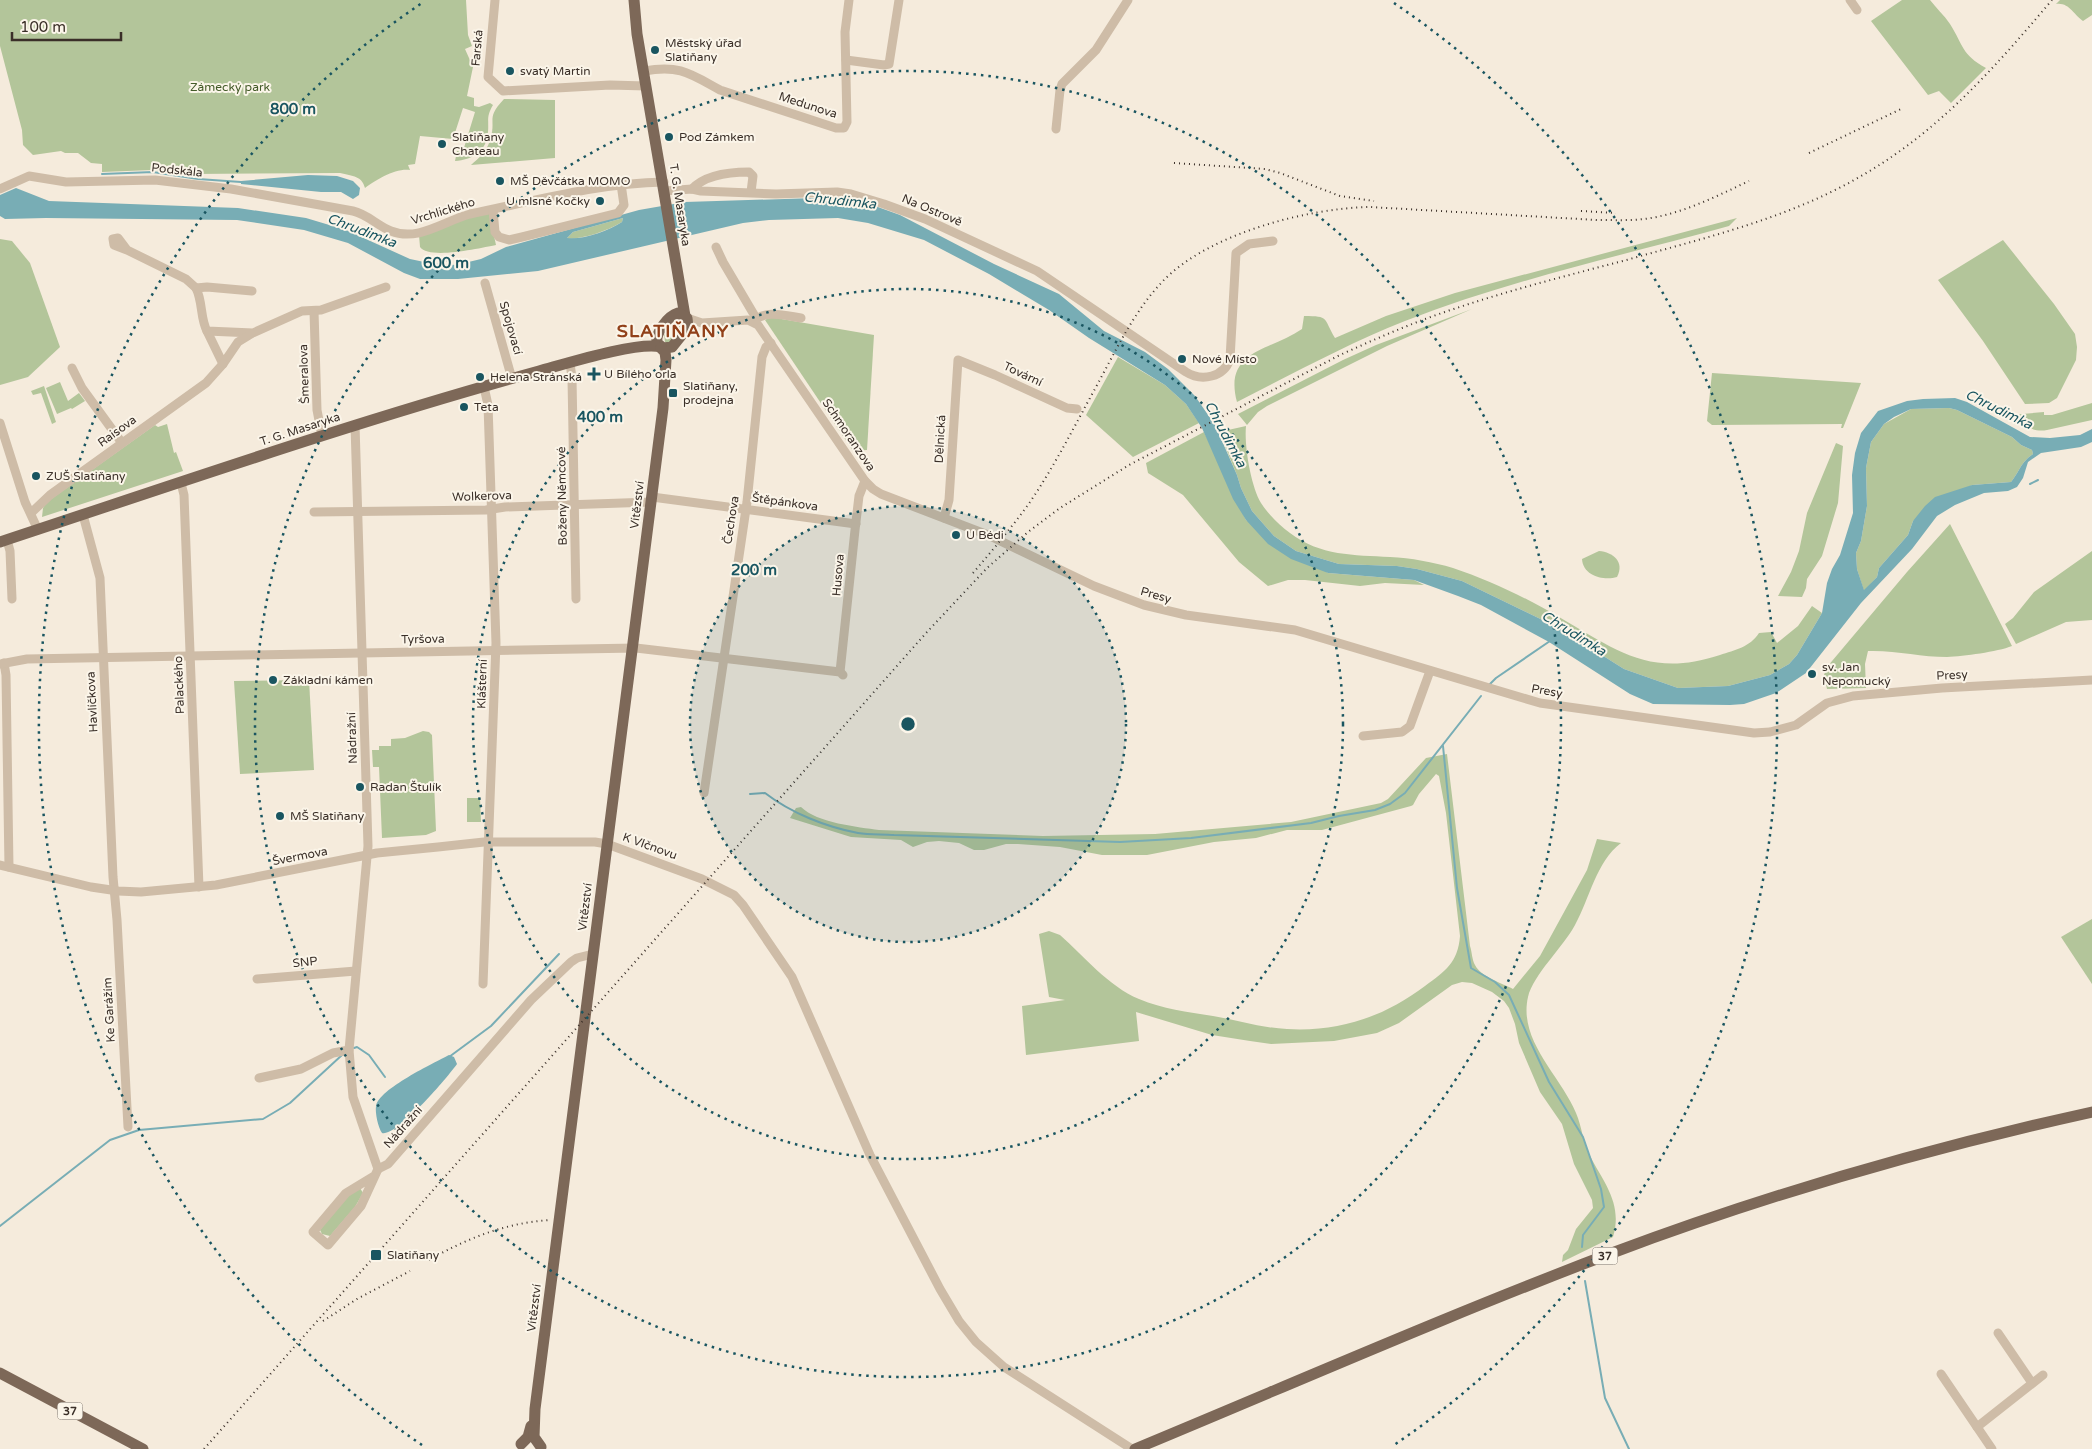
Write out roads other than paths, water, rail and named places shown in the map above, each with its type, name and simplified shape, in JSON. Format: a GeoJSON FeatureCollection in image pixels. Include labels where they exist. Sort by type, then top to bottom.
{"type":"FeatureCollection","features":[{"type":"Feature","properties":{"kind":"main road","name":"T. G. Masaryka"},"geometry":{"type":"LineString","coordinates":[[4,541],[355,425],[484,387],[612,352],[647,346],[670,349],[688,328],[646,86],[634,0]]}},
{"type":"Feature","properties":{"kind":"main road","name":"T. G. Masaryka"},"geometry":{"type":"LineString","coordinates":[[612,352],[652,336],[671,317],[676,304],[676,267]]}},
{"type":"Feature","properties":{"kind":"main road"},"geometry":{"type":"LineString","coordinates":[[671,317],[678,314],[686,317]]}},
{"type":"Feature","properties":{"kind":"main road"},"geometry":{"type":"LineString","coordinates":[[661,347],[656,340],[662,328]]}},
{"type":"Feature","properties":{"kind":"main road","name":"Vítězství"},"geometry":{"type":"LineString","coordinates":[[535,1409],[663,408],[673,355],[680,338]]}},
{"type":"Feature","properties":{"kind":"main road","name":"Vítězství"},"geometry":{"type":"LineString","coordinates":[[661,347],[666,360],[663,408]]}},
{"type":"Feature","properties":{"kind":"main road","name":"37"},"geometry":{"type":"LineString","coordinates":[[1133,1449],[1508,1294],[1612,1253],[1696,1223],[1814,1184],[1911,1156],[2092,1112]]}},
{"type":"Feature","properties":{"kind":"main road","name":"37"},"geometry":{"type":"LineString","coordinates":[[0,1373],[142,1449]]}},
{"type":"Feature","properties":{"kind":"main road"},"geometry":{"type":"LineString","coordinates":[[517,1446],[528,1437],[535,1409]]}},
{"type":"Feature","properties":{"kind":"main road"},"geometry":{"type":"LineString","coordinates":[[535,1409],[534,1437],[542,1448]]}},
{"type":"Feature","properties":{"kind":"main road"},"geometry":{"type":"LineString","coordinates":[[517,1446],[533,1443],[542,1448]]}},
{"type":"Feature","properties":{"kind":"street","name":"Farská"},"geometry":{"type":"LineString","coordinates":[[495,0],[488,76],[504,91],[610,85],[646,86]]}},
{"type":"Feature","properties":{"kind":"street","name":"Medunova"},"geometry":{"type":"LineString","coordinates":[[644,72],[666,69],[680,70],[700,78],[720,90],[843,129],[847,122],[846,24],[849,0]]}},
{"type":"Feature","properties":{"kind":"street"},"geometry":{"type":"LineString","coordinates":[[846,60],[889,64],[899,0]]}},
{"type":"Feature","properties":{"kind":"street"},"geometry":{"type":"LineString","coordinates":[[1056,129],[1061,87],[1076,68],[1096,50],[1128,0]]}},
{"type":"Feature","properties":{"kind":"street"},"geometry":{"type":"LineString","coordinates":[[1850,0],[1857,10]]}},
{"type":"Feature","properties":{"kind":"street","name":"Na Ostrově"},"geometry":{"type":"LineString","coordinates":[[692,189],[699,182],[708,178],[749,172],[753,176],[751,192]]}},
{"type":"Feature","properties":{"kind":"street","name":"Podskála"},"geometry":{"type":"LineString","coordinates":[[0,189],[27,177],[66,182],[156,180],[237,190],[353,211]]}},
{"type":"Feature","properties":{"kind":"street"},"geometry":{"type":"LineString","coordinates":[[493,210],[496,232],[499,238],[509,240],[618,213],[624,205],[621,184]]}},
{"type":"Feature","properties":{"kind":"street","name":"Vrchlického"},"geometry":{"type":"LineString","coordinates":[[353,211],[360,213],[386,229],[405,235],[427,231],[462,216],[621,184],[665,190]]}},
{"type":"Feature","properties":{"kind":"street","name":"Na Ostrově"},"geometry":{"type":"LineString","coordinates":[[665,190],[837,192],[862,197],[925,220],[1038,271],[1186,372],[1205,378],[1223,370],[1230,359],[1236,253],[1249,244],[1274,241]]}},
{"type":"Feature","properties":{"kind":"street"},"geometry":{"type":"LineString","coordinates":[[716,247],[722,262],[755,320]]}},
{"type":"Feature","properties":{"kind":"street"},"geometry":{"type":"LineString","coordinates":[[128,250],[186,279],[196,288],[199,295],[202,320],[220,368]]}},
{"type":"Feature","properties":{"kind":"street","name":"Spojovací"},"geometry":{"type":"LineString","coordinates":[[485,283],[512,379]]}},
{"type":"Feature","properties":{"kind":"street"},"geometry":{"type":"LineString","coordinates":[[196,288],[207,287],[252,291]]}},
{"type":"Feature","properties":{"kind":"street"},"geometry":{"type":"LineString","coordinates":[[206,331],[253,333],[300,312],[314,311],[386,288]]}},
{"type":"Feature","properties":{"kind":"street","name":"Šmeralova"},"geometry":{"type":"LineString","coordinates":[[314,311],[317,410],[322,436]]}},
{"type":"Feature","properties":{"kind":"street"},"geometry":{"type":"LineString","coordinates":[[680,338],[696,328],[723,322],[755,320],[771,315],[801,318]]}},
{"type":"Feature","properties":{"kind":"street"},"geometry":{"type":"LineString","coordinates":[[686,317],[700,322],[723,322]]}},
{"type":"Feature","properties":{"kind":"street","name":"Schmoranzova"},"geometry":{"type":"LineString","coordinates":[[755,320],[864,481],[870,487],[880,494],[1011,546]]}},
{"type":"Feature","properties":{"kind":"street","name":"Raisova"},"geometry":{"type":"LineString","coordinates":[[31,513],[50,495],[206,383],[220,368],[238,342],[253,333]]}},
{"type":"Feature","properties":{"kind":"street","name":"Čechova"},"geometry":{"type":"LineString","coordinates":[[704,793],[745,509],[762,356],[765,348],[771,343]]}},
{"type":"Feature","properties":{"kind":"street","name":"Tovární"},"geometry":{"type":"LineString","coordinates":[[958,360],[1067,408],[1077,410]]}},
{"type":"Feature","properties":{"kind":"street","name":"Dělnická"},"geometry":{"type":"LineString","coordinates":[[944,518],[949,500],[958,360]]}},
{"type":"Feature","properties":{"kind":"street","name":"Boženy Němcové"},"geometry":{"type":"LineString","coordinates":[[570,363],[572,378],[576,599]]}},
{"type":"Feature","properties":{"kind":"street"},"geometry":{"type":"LineString","coordinates":[[72,368],[82,388],[122,443]]}},
{"type":"Feature","properties":{"kind":"street","name":"Klášterní"},"geometry":{"type":"LineString","coordinates":[[483,984],[496,652],[488,404],[484,387]]}},
{"type":"Feature","properties":{"kind":"street"},"geometry":{"type":"LineString","coordinates":[[0,423],[26,502],[38,530]]}},
{"type":"Feature","properties":{"kind":"street","name":"Nádražní"},"geometry":{"type":"LineString","coordinates":[[355,425],[368,856],[349,1050],[353,1098],[376,1173],[361,1206],[328,1245],[313,1232],[346,1193],[376,1173],[388,1164],[542,989],[577,958],[593,954]]}},
{"type":"Feature","properties":{"kind":"street","name":"Husova"},"geometry":{"type":"LineString","coordinates":[[842,674],[859,496],[864,481]]}},
{"type":"Feature","properties":{"kind":"street","name":"Palackého"},"geometry":{"type":"LineString","coordinates":[[181,483],[184,495],[198,887]]}},
{"type":"Feature","properties":{"kind":"street","name":"Štěpánkova"},"geometry":{"type":"LineString","coordinates":[[651,499],[856,524]]}},
{"type":"Feature","properties":{"kind":"street","name":"Wolkerova"},"geometry":{"type":"LineString","coordinates":[[314,512],[492,509],[651,499]]}},
{"type":"Feature","properties":{"kind":"street","name":"Havlíčkova"},"geometry":{"type":"LineString","coordinates":[[83,515],[99,572],[114,891]]}},
{"type":"Feature","properties":{"kind":"street"},"geometry":{"type":"LineString","coordinates":[[4,541],[10,551],[12,599]]}},
{"type":"Feature","properties":{"kind":"street","name":"Presy"},"geometry":{"type":"LineString","coordinates":[[1011,546],[1094,586],[1144,605],[1186,615],[1295,630],[1540,704],[1754,733],[1770,732],[1796,725],[1827,703],[1853,696],[1942,688],[2092,680]]}},
{"type":"Feature","properties":{"kind":"street","name":"Tyršova"},"geometry":{"type":"LineString","coordinates":[[2,663],[27,659],[496,652],[632,648],[842,674]]}},
{"type":"Feature","properties":{"kind":"street"},"geometry":{"type":"LineString","coordinates":[[2,663],[6,675],[5,866]]}},
{"type":"Feature","properties":{"kind":"street"},"geometry":{"type":"LineString","coordinates":[[1363,736],[1406,730],[1410,726],[1430,671]]}},
{"type":"Feature","properties":{"kind":"street","name":"Švermova"},"geometry":{"type":"LineString","coordinates":[[5,866],[114,891],[141,892],[198,887],[368,856],[488,842],[607,844]]}},
{"type":"Feature","properties":{"kind":"street","name":"K Vlčnovu"},"geometry":{"type":"LineString","coordinates":[[607,844],[707,881],[737,898],[786,966],[799,991],[870,1155],[940,1290],[960,1321],[976,1342],[1004,1367],[1133,1449]]}},
{"type":"Feature","properties":{"kind":"street","name":"Ke Garážím"},"geometry":{"type":"LineString","coordinates":[[114,891],[128,1127]]}},
{"type":"Feature","properties":{"kind":"street","name":"SNP"},"geometry":{"type":"LineString","coordinates":[[257,979],[356,971]]}},
{"type":"Feature","properties":{"kind":"street"},"geometry":{"type":"LineString","coordinates":[[259,1078],[301,1069],[333,1053],[349,1050]]}},
{"type":"Feature","properties":{"kind":"street"},"geometry":{"type":"LineString","coordinates":[[1998,1333],[2032,1384]]}},
{"type":"Feature","properties":{"kind":"street"},"geometry":{"type":"LineString","coordinates":[[1941,1374],[1992,1449]]}},
{"type":"Feature","properties":{"kind":"street"},"geometry":{"type":"LineString","coordinates":[[1977,1427],[2043,1375]]}},
{"type":"Feature","properties":{"kind":"water"},"geometry":{"type":"Polygon","coordinates":[[[308,175],[337,176],[353,181],[360,188],[359,195],[353,199],[341,192],[321,192],[241,184],[241,181],[308,175]]]}},
{"type":"Feature","properties":{"kind":"water","name":"Chrudimka"},"geometry":{"type":"Polygon","coordinates":[[[16,188],[49,201],[238,208],[306,218],[346,230],[410,259],[429,263],[456,265],[481,259],[506,247],[639,210],[685,202],[815,198],[841,199],[875,206],[900,215],[994,264],[1059,294],[1104,331],[1145,352],[1168,369],[1195,396],[1215,425],[1252,511],[1274,536],[1296,551],[1339,564],[1397,566],[1417,569],[1462,581],[1559,628],[1624,669],[1678,688],[1728,686],[1770,675],[1789,664],[1797,655],[1822,613],[1827,583],[1840,555],[1853,513],[1852,475],[1855,453],[1861,433],[1878,411],[1907,401],[1955,398],[1967,402],[2030,437],[2050,438],[2080,435],[2092,429],[2092,442],[2081,447],[2041,453],[2028,462],[2023,478],[2017,487],[2008,491],[1984,493],[1955,505],[1937,516],[1912,549],[1861,603],[1806,673],[1776,693],[1744,704],[1653,704],[1630,694],[1549,642],[1481,605],[1414,580],[1328,573],[1291,559],[1268,544],[1246,520],[1233,499],[1202,428],[1186,404],[1165,385],[1089,338],[1049,310],[989,274],[924,240],[868,223],[838,218],[769,220],[743,223],[538,271],[458,279],[420,279],[404,273],[348,243],[304,230],[237,220],[5,219],[0,216],[0,195],[16,188]],[[623,218],[573,232],[567,238],[580,238],[603,232],[622,222],[623,218]],[[1949,408],[1911,409],[1884,424],[1871,442],[1866,468],[1867,506],[1861,541],[1856,553],[1857,569],[1864,590],[1877,577],[1879,568],[1908,535],[1913,521],[1935,497],[1972,485],[2011,482],[2023,464],[2033,454],[2032,450],[2021,445],[2012,437],[1957,410],[1949,408]]]}},
{"type":"Feature","properties":{"kind":"water"},"geometry":{"type":"Polygon","coordinates":[[[449,1055],[454,1057],[457,1064],[443,1081],[410,1117],[389,1132],[382,1133],[376,1112],[379,1099],[408,1077],[449,1055]]]}},
{"type":"Feature","properties":{"kind":"waterway"},"geometry":{"type":"LineString","coordinates":[[102,174],[153,172],[198,179],[241,182]]}},
{"type":"Feature","properties":{"kind":"waterway"},"geometry":{"type":"LineString","coordinates":[[2030,484],[2038,480]]}},
{"type":"Feature","properties":{"kind":"waterway"},"geometry":{"type":"LineString","coordinates":[[1489,685],[1496,678],[1550,641]]}},
{"type":"Feature","properties":{"kind":"waterway"},"geometry":{"type":"LineString","coordinates":[[750,794],[765,793],[797,813],[821,823],[867,834],[1120,842],[1191,838],[1311,823],[1375,810],[1390,804],[1405,793],[1481,696]]}},
{"type":"Feature","properties":{"kind":"waterway"},"geometry":{"type":"LineString","coordinates":[[1443,746],[1457,888],[1471,968],[1495,982],[1509,995],[1549,1082],[1583,1137],[1601,1189],[1604,1207],[1583,1235],[1582,1247]]}},
{"type":"Feature","properties":{"kind":"waterway"},"geometry":{"type":"LineString","coordinates":[[449,1057],[491,1026],[559,954]]}},
{"type":"Feature","properties":{"kind":"waterway"},"geometry":{"type":"LineString","coordinates":[[354,1048],[357,1047],[369,1055],[385,1077]]}},
{"type":"Feature","properties":{"kind":"waterway"},"geometry":{"type":"LineString","coordinates":[[0,1226],[110,1140],[139,1130],[263,1119],[290,1103],[342,1055]]}},
{"type":"Feature","properties":{"kind":"waterway"},"geometry":{"type":"LineString","coordinates":[[1585,1281],[1605,1398],[1629,1449]]}},
{"type":"Feature","properties":{"kind":"railway"},"geometry":{"type":"LineString","coordinates":[[204,1449],[927,632],[987,568],[1028,532],[1060,508],[1129,465],[1340,355],[1389,333],[1484,299],[1748,225],[1809,202],[1839,188],[1895,154],[1944,115],[1989,72],[2052,0]]}},
{"type":"Feature","properties":{"kind":"railway"},"geometry":{"type":"LineString","coordinates":[[1809,153],[1901,109]]}},
{"type":"Feature","properties":{"kind":"railway"},"geometry":{"type":"LineString","coordinates":[[1174,163],[1265,169],[1340,196],[1374,201]]}},
{"type":"Feature","properties":{"kind":"railway"},"geometry":{"type":"LineString","coordinates":[[973,573],[1037,492],[1132,321],[1142,307],[1163,281],[1182,264],[1205,250],[1232,237],[1289,218],[1317,212],[1370,207],[1597,220],[1644,219],[1689,208],[1749,181]]}},
{"type":"Feature","properties":{"kind":"railway"},"geometry":{"type":"LineString","coordinates":[[1581,211],[1616,213]]}},
{"type":"Feature","properties":{"kind":"railway"},"geometry":{"type":"LineString","coordinates":[[429,1260],[473,1238],[502,1228],[550,1220]]}},
{"type":"Feature","properties":{"kind":"railway"},"geometry":{"type":"LineString","coordinates":[[323,1321],[357,1299],[410,1271]]}},
{"type":"Feature","properties":{"kind":"place","name":"Městský úřad Slatiňany"},"geometry":{"type":"Point","coordinates":[655,50]}},
{"type":"Feature","properties":{"kind":"place","name":"svatý Martin"},"geometry":{"type":"Point","coordinates":[510,71]}},
{"type":"Feature","properties":{"kind":"place","name":"Pod Zámkem"},"geometry":{"type":"Point","coordinates":[669,137]}},
{"type":"Feature","properties":{"kind":"place","name":"Slatiňany Chateau"},"geometry":{"type":"Point","coordinates":[442,144]}},
{"type":"Feature","properties":{"kind":"place","name":"MŠ Děvčátka MOMO"},"geometry":{"type":"Point","coordinates":[500,181]}},
{"type":"Feature","properties":{"kind":"place","name":"U mlsné Kočky"},"geometry":{"type":"Point","coordinates":[600,201]}},
{"type":"Feature","properties":{"kind":"place","name":"Nové Místo"},"geometry":{"type":"Point","coordinates":[1182,359]}},
{"type":"Feature","properties":{"kind":"place","name":"U Bílého orla"},"geometry":{"type":"Point","coordinates":[594,374]}},
{"type":"Feature","properties":{"kind":"place","name":"Helena Stránská"},"geometry":{"type":"Point","coordinates":[480,377]}},
{"type":"Feature","properties":{"kind":"place","name":"Slatiňany, prodejna"},"geometry":{"type":"Point","coordinates":[673,393]}},
{"type":"Feature","properties":{"kind":"place","name":"Teta"},"geometry":{"type":"Point","coordinates":[464,407]}},
{"type":"Feature","properties":{"kind":"place","name":"ZUŠ Slatiňany"},"geometry":{"type":"Point","coordinates":[36,476]}},
{"type":"Feature","properties":{"kind":"place","name":"U Bédi"},"geometry":{"type":"Point","coordinates":[956,535]}},
{"type":"Feature","properties":{"kind":"place","name":"sv. Jan Nepomucký"},"geometry":{"type":"Point","coordinates":[1812,674]}},
{"type":"Feature","properties":{"kind":"place","name":"Základní kámen"},"geometry":{"type":"Point","coordinates":[273,680]}},
{"type":"Feature","properties":{"kind":"place","name":"Radan Štulík"},"geometry":{"type":"Point","coordinates":[360,787]}},
{"type":"Feature","properties":{"kind":"place","name":"MŠ Slatiňany"},"geometry":{"type":"Point","coordinates":[280,816]}},
{"type":"Feature","properties":{"kind":"place","name":"Slatiňany"},"geometry":{"type":"Point","coordinates":[376,1255]}},
{"type":"Feature","properties":{"kind":"district","name":"SLATIŇANY"},"geometry":{"type":"Point","coordinates":[673,331]}},
{"type":"Feature","properties":{"kind":"park label","name":"Zámecký park"},"geometry":{"type":"Point","coordinates":[230,87]}}]}
